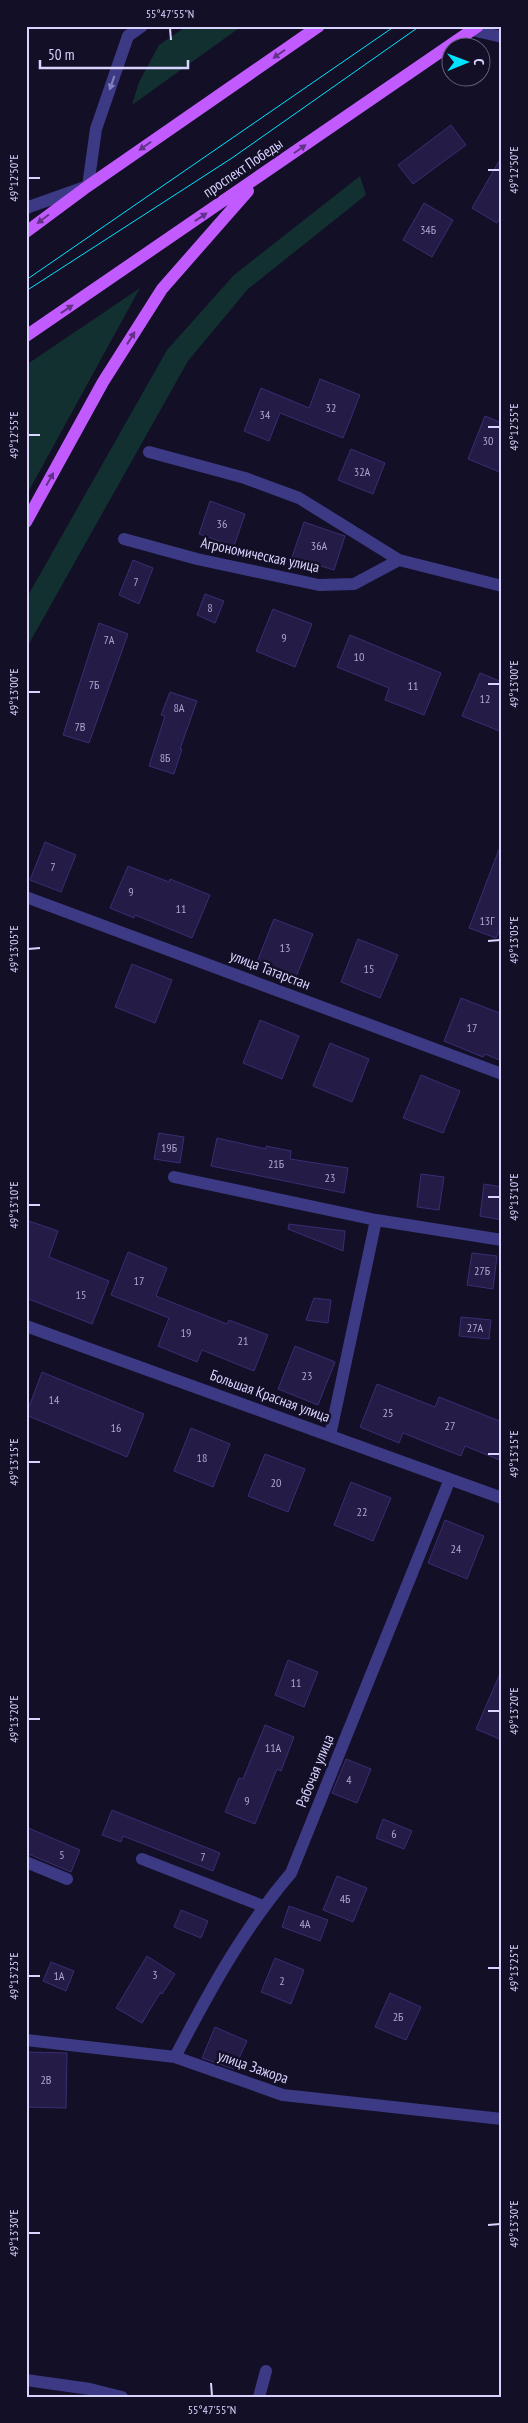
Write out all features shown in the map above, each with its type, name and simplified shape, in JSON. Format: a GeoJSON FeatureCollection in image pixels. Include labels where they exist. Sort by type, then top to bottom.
{"type":"FeatureCollection","features":[{"type":"Feature","properties":{"kind":"main road"},"geometry":{"type":"LineString","coordinates":[[26,232],[88,186],[319,26]]}},
{"type":"Feature","properties":{"kind":"main road","name":"проспект Победы"},"geometry":{"type":"LineString","coordinates":[[26,336],[475,28]]}},
{"type":"Feature","properties":{"kind":"main road"},"geometry":{"type":"LineString","coordinates":[[26,522],[103,382],[162,289],[260,177]]}},
{"type":"Feature","properties":{"kind":"street"},"geometry":{"type":"LineString","coordinates":[[26,208],[88,186],[96,129],[128,36],[142,26]]}},
{"type":"Feature","properties":{"kind":"street"},"geometry":{"type":"LineString","coordinates":[[475,28],[502,37]]}},
{"type":"Feature","properties":{"kind":"street"},"geometry":{"type":"LineString","coordinates":[[149,452],[245,478],[299,498],[399,560],[502,586]]}},
{"type":"Feature","properties":{"kind":"street","name":"Агрономическая улица"},"geometry":{"type":"LineString","coordinates":[[124,540],[197,560],[319,585],[354,584],[399,560]]}},
{"type":"Feature","properties":{"kind":"street","name":"улица Татарстан"},"geometry":{"type":"LineString","coordinates":[[26,896],[502,1074]]}},
{"type":"Feature","properties":{"kind":"street"},"geometry":{"type":"LineString","coordinates":[[174,1177],[376,1220],[502,1240]]}},
{"type":"Feature","properties":{"kind":"street"},"geometry":{"type":"LineString","coordinates":[[330,1436],[376,1220]]}},
{"type":"Feature","properties":{"kind":"street","name":"Большая Красная улица"},"geometry":{"type":"LineString","coordinates":[[26,1326],[502,1498]]}},
{"type":"Feature","properties":{"kind":"street","name":"Рабочая улица"},"geometry":{"type":"LineString","coordinates":[[175,2057],[215,1979],[263,1906],[290,1874],[450,1479]]}},
{"type":"Feature","properties":{"kind":"street"},"geometry":{"type":"LineString","coordinates":[[142,1859],[263,1906]]}},
{"type":"Feature","properties":{"kind":"street"},"geometry":{"type":"LineString","coordinates":[[26,1862],[67,1879]]}},
{"type":"Feature","properties":{"kind":"street","name":"улица Зажора"},"geometry":{"type":"LineString","coordinates":[[26,2040],[175,2057],[283,2096],[502,2119]]}},
{"type":"Feature","properties":{"kind":"street"},"geometry":{"type":"LineString","coordinates":[[259,2397],[266,2371]]}},
{"type":"Feature","properties":{"kind":"street"},"geometry":{"type":"LineString","coordinates":[[26,2380],[90,2389],[122,2397]]}},
{"type":"Feature","properties":{"kind":"green space"},"geometry":{"type":"Polygon","coordinates":[[[187,26],[242,26],[132,105],[139,82],[159,45],[187,26]]]}},
{"type":"Feature","properties":{"kind":"green space"},"geometry":{"type":"Polygon","coordinates":[[[360,176],[366,195],[248,289],[188,361],[26,649],[26,599],[167,350],[234,275],[360,176]]]}},
{"type":"Feature","properties":{"kind":"green space"},"geometry":{"type":"Polygon","coordinates":[[[140,288],[26,496],[26,365],[140,288]]]}},
{"type":"Feature","properties":{"kind":"building"},"geometry":{"type":"Polygon","coordinates":[[[451,125],[466,145],[413,184],[398,165],[451,125]]]}},
{"type":"Feature","properties":{"kind":"building"},"geometry":{"type":"Polygon","coordinates":[[[502,156],[502,214],[497,223],[472,208],[502,156]]]}},
{"type":"Feature","properties":{"kind":"building"},"geometry":{"type":"Polygon","coordinates":[[[424,203],[453,220],[432,257],[403,240],[424,203]]]}},
{"type":"Feature","properties":{"kind":"building"},"geometry":{"type":"Polygon","coordinates":[[[320,379],[360,395],[343,438],[280,413],[269,441],[244,431],[261,388],[309,408],[320,379]]]}},
{"type":"Feature","properties":{"kind":"building"},"geometry":{"type":"Polygon","coordinates":[[[485,416],[502,423],[502,473],[468,459],[485,416]]]}},
{"type":"Feature","properties":{"kind":"building"},"geometry":{"type":"Polygon","coordinates":[[[351,449],[385,463],[373,494],[338,480],[351,449]]]}},
{"type":"Feature","properties":{"kind":"building"},"geometry":{"type":"Polygon","coordinates":[[[210,501],[245,514],[234,546],[199,534],[210,501]]]}},
{"type":"Feature","properties":{"kind":"building"},"geometry":{"type":"Polygon","coordinates":[[[304,522],[345,536],[334,570],[292,557],[304,522]]]}},
{"type":"Feature","properties":{"kind":"building"},"geometry":{"type":"Polygon","coordinates":[[[133,560],[153,568],[139,604],[119,595],[133,560]]]}},
{"type":"Feature","properties":{"kind":"building"},"geometry":{"type":"Polygon","coordinates":[[[205,594],[224,601],[215,623],[197,615],[205,594]]]}},
{"type":"Feature","properties":{"kind":"building"},"geometry":{"type":"Polygon","coordinates":[[[273,609],[312,624],[295,667],[256,651],[273,609]]]}},
{"type":"Feature","properties":{"kind":"building"},"geometry":{"type":"Polygon","coordinates":[[[99,623],[128,634],[89,743],[63,735],[99,623]]]}},
{"type":"Feature","properties":{"kind":"building"},"geometry":{"type":"Polygon","coordinates":[[[350,635],[441,673],[424,715],[385,700],[389,688],[337,667],[350,635]]]}},
{"type":"Feature","properties":{"kind":"building"},"geometry":{"type":"Polygon","coordinates":[[[480,673],[502,682],[502,732],[462,716],[480,673]]]}},
{"type":"Feature","properties":{"kind":"building"},"geometry":{"type":"Polygon","coordinates":[[[170,692],[197,701],[180,749],[182,749],[174,774],[149,766],[165,716],[161,715],[170,692]]]}},
{"type":"Feature","properties":{"kind":"building"},"geometry":{"type":"Polygon","coordinates":[[[45,842],[76,855],[61,892],[30,880],[45,842]]]}},
{"type":"Feature","properties":{"kind":"building"},"geometry":{"type":"Polygon","coordinates":[[[500,847],[502,925],[496,938],[469,928],[500,847]]]}},
{"type":"Feature","properties":{"kind":"building"},"geometry":{"type":"Polygon","coordinates":[[[128,866],[169,882],[170,879],[210,895],[192,938],[135,915],[134,918],[110,908],[128,866]]]}},
{"type":"Feature","properties":{"kind":"building"},"geometry":{"type":"Polygon","coordinates":[[[274,919],[313,934],[296,977],[257,962],[274,919]]]}},
{"type":"Feature","properties":{"kind":"building"},"geometry":{"type":"Polygon","coordinates":[[[358,939],[398,955],[380,998],[341,982],[358,939]]]}},
{"type":"Feature","properties":{"kind":"building"},"geometry":{"type":"Polygon","coordinates":[[[132,964],[172,980],[155,1023],[115,1007],[132,964]]]}},
{"type":"Feature","properties":{"kind":"building"},"geometry":{"type":"Polygon","coordinates":[[[461,998],[502,1014],[502,1061],[485,1054],[483,1057],[444,1041],[461,998]]]}},
{"type":"Feature","properties":{"kind":"building"},"geometry":{"type":"Polygon","coordinates":[[[260,1020],[299,1036],[282,1079],[243,1063],[260,1020]]]}},
{"type":"Feature","properties":{"kind":"building"},"geometry":{"type":"Polygon","coordinates":[[[330,1043],[369,1059],[352,1102],[313,1086],[330,1043]]]}},
{"type":"Feature","properties":{"kind":"building"},"geometry":{"type":"Polygon","coordinates":[[[421,1075],[460,1091],[443,1133],[403,1118],[421,1075]]]}},
{"type":"Feature","properties":{"kind":"building"},"geometry":{"type":"Polygon","coordinates":[[[159,1133],[184,1137],[180,1163],[154,1159],[159,1133]]]}},
{"type":"Feature","properties":{"kind":"building"},"geometry":{"type":"Polygon","coordinates":[[[217,1138],[266,1149],[266,1146],[291,1151],[290,1159],[348,1168],[344,1193],[211,1166],[217,1138]]]}},
{"type":"Feature","properties":{"kind":"building"},"geometry":{"type":"Polygon","coordinates":[[[421,1174],[444,1177],[439,1210],[417,1207],[421,1174]]]}},
{"type":"Feature","properties":{"kind":"building"},"geometry":{"type":"Polygon","coordinates":[[[484,1184],[502,1187],[502,1220],[480,1216],[484,1184]]]}},
{"type":"Feature","properties":{"kind":"building"},"geometry":{"type":"Polygon","coordinates":[[[26,1220],[58,1231],[49,1257],[109,1281],[92,1324],[26,1298],[26,1220]]]}},
{"type":"Feature","properties":{"kind":"building"},"geometry":{"type":"Polygon","coordinates":[[[289,1224],[345,1231],[343,1251],[288,1229],[289,1224]]]}},
{"type":"Feature","properties":{"kind":"building"},"geometry":{"type":"Polygon","coordinates":[[[128,1252],[167,1268],[156,1296],[227,1324],[229,1320],[268,1335],[254,1371],[202,1350],[197,1362],[158,1346],[169,1318],[111,1295],[128,1252]]]}},
{"type":"Feature","properties":{"kind":"building"},"geometry":{"type":"Polygon","coordinates":[[[472,1253],[497,1256],[493,1289],[467,1285],[472,1253]]]}},
{"type":"Feature","properties":{"kind":"building"},"geometry":{"type":"Polygon","coordinates":[[[314,1298],[331,1300],[328,1323],[306,1320],[314,1298]]]}},
{"type":"Feature","properties":{"kind":"building"},"geometry":{"type":"Polygon","coordinates":[[[461,1317],[491,1320],[489,1339],[459,1336],[461,1317]]]}},
{"type":"Feature","properties":{"kind":"building"},"geometry":{"type":"Polygon","coordinates":[[[295,1346],[335,1362],[318,1405],[278,1389],[295,1346]]]}},
{"type":"Feature","properties":{"kind":"building"},"geometry":{"type":"Polygon","coordinates":[[[42,1372],[144,1414],[127,1457],[26,1415],[42,1372]]]}},
{"type":"Feature","properties":{"kind":"building"},"geometry":{"type":"Polygon","coordinates":[[[377,1384],[435,1407],[439,1397],[502,1422],[502,1461],[465,1446],[461,1456],[403,1433],[399,1443],[360,1427],[377,1384]]]}},
{"type":"Feature","properties":{"kind":"building"},"geometry":{"type":"Polygon","coordinates":[[[191,1428],[230,1444],[213,1487],[174,1471],[191,1428]]]}},
{"type":"Feature","properties":{"kind":"building"},"geometry":{"type":"Polygon","coordinates":[[[265,1454],[305,1469],[288,1512],[248,1496],[265,1454]]]}},
{"type":"Feature","properties":{"kind":"building"},"geometry":{"type":"Polygon","coordinates":[[[351,1482],[391,1498],[373,1541],[334,1525],[351,1482]]]}},
{"type":"Feature","properties":{"kind":"building"},"geometry":{"type":"Polygon","coordinates":[[[445,1520],[484,1536],[467,1579],[428,1563],[445,1520]]]}},
{"type":"Feature","properties":{"kind":"building"},"geometry":{"type":"Polygon","coordinates":[[[288,1660],[318,1672],[304,1707],[275,1695],[288,1660]]]}},
{"type":"Feature","properties":{"kind":"building"},"geometry":{"type":"Polygon","coordinates":[[[502,1669],[502,1740],[476,1729],[502,1669]]]}},
{"type":"Feature","properties":{"kind":"building"},"geometry":{"type":"Polygon","coordinates":[[[265,1725],[294,1737],[281,1771],[277,1769],[255,1824],[225,1812],[239,1778],[243,1779],[265,1725]]]}},
{"type":"Feature","properties":{"kind":"building"},"geometry":{"type":"Polygon","coordinates":[[[346,1759],[371,1769],[357,1803],[332,1793],[346,1759]]]}},
{"type":"Feature","properties":{"kind":"building"},"geometry":{"type":"Polygon","coordinates":[[[112,1810],[220,1853],[213,1871],[123,1836],[121,1842],[102,1835],[112,1810]]]}},
{"type":"Feature","properties":{"kind":"building"},"geometry":{"type":"Polygon","coordinates":[[[383,1819],[412,1831],[404,1849],[376,1838],[383,1819]]]}},
{"type":"Feature","properties":{"kind":"building"},"geometry":{"type":"Polygon","coordinates":[[[26,1827],[80,1850],[71,1872],[26,1853],[26,1827]]]}},
{"type":"Feature","properties":{"kind":"building"},"geometry":{"type":"Polygon","coordinates":[[[337,1876],[367,1888],[353,1922],[323,1910],[337,1876]]]}},
{"type":"Feature","properties":{"kind":"building"},"geometry":{"type":"Polygon","coordinates":[[[289,1906],[328,1920],[320,1941],[282,1927],[289,1906]]]}},
{"type":"Feature","properties":{"kind":"building"},"geometry":{"type":"Polygon","coordinates":[[[181,1910],[208,1921],[201,1938],[174,1927],[181,1910]]]}},
{"type":"Feature","properties":{"kind":"building"},"geometry":{"type":"Polygon","coordinates":[[[147,1956],[175,1974],[162,1994],[160,1993],[142,2023],[116,2008],[147,1956]]]}},
{"type":"Feature","properties":{"kind":"building"},"geometry":{"type":"Polygon","coordinates":[[[275,1958],[304,1970],[291,2004],[261,1992],[275,1958]]]}},
{"type":"Feature","properties":{"kind":"building"},"geometry":{"type":"Polygon","coordinates":[[[51,1962],[74,1971],[66,1991],[43,1981],[51,1962]]]}},
{"type":"Feature","properties":{"kind":"building"},"geometry":{"type":"Polygon","coordinates":[[[390,1993],[421,2007],[406,2040],[375,2027],[390,1993]]]}},
{"type":"Feature","properties":{"kind":"building"},"geometry":{"type":"Polygon","coordinates":[[[215,2027],[247,2041],[234,2069],[202,2058],[215,2027]]]}},
{"type":"Feature","properties":{"kind":"building"},"geometry":{"type":"Polygon","coordinates":[[[26,2052],[67,2053],[66,2108],[26,2107],[26,2052]]]}},
{"type":"Feature","properties":{"kind":"tram line"},"geometry":{"type":"LineString","coordinates":[[26,280],[395,26]]}},
{"type":"Feature","properties":{"kind":"tram line"},"geometry":{"type":"LineString","coordinates":[[26,291],[232,158],[420,26]]}}]}
